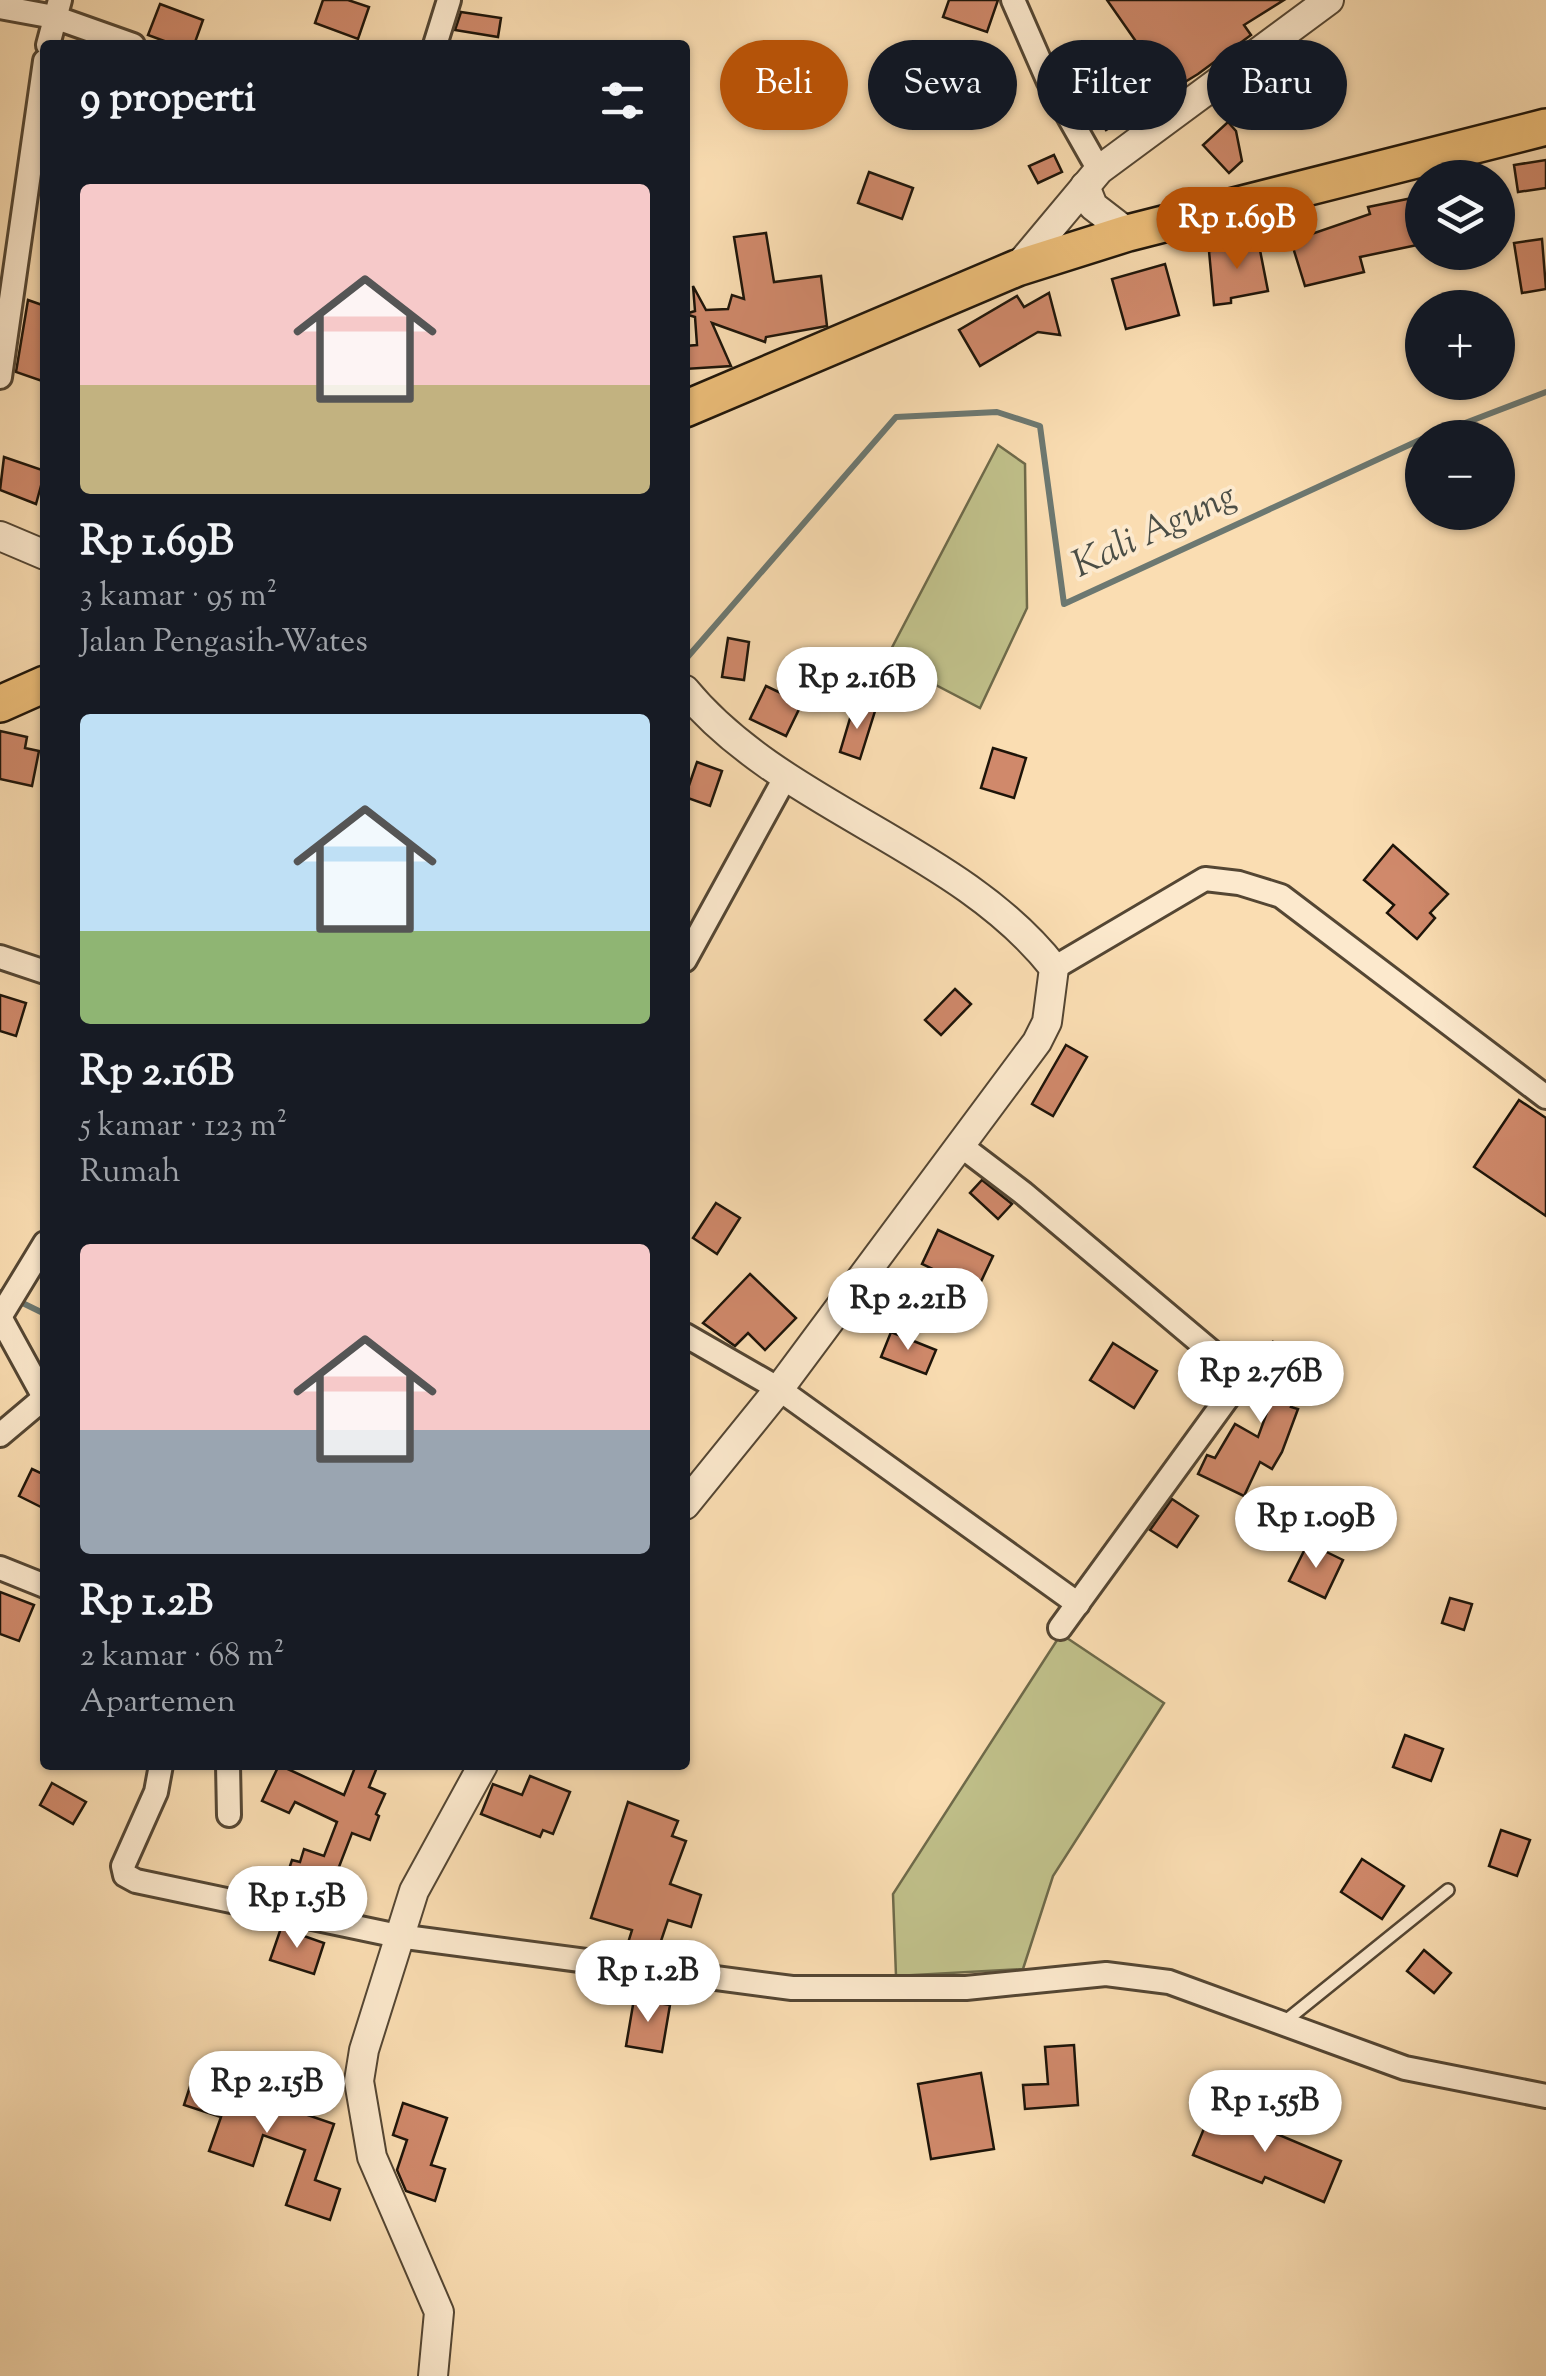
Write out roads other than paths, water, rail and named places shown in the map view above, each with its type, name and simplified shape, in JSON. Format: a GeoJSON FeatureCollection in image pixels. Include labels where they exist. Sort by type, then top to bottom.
{"type":"FeatureCollection","features":[{"type":"Feature","properties":{"kind":"main road"},"geometry":{"type":"LineString","coordinates":[[690,407],[1017,268],[1128,233],[1546,127]]}},
{"type":"Feature","properties":{"kind":"main road"},"geometry":{"type":"LineString","coordinates":[[0,704],[40,688]]}},
{"type":"Feature","properties":{"kind":"street"},"geometry":{"type":"LineString","coordinates":[[437,40],[449,0]]}},
{"type":"Feature","properties":{"kind":"street"},"geometry":{"type":"LineString","coordinates":[[1012,0],[1092,178],[1093,206],[1128,233]]}},
{"type":"Feature","properties":{"kind":"street"},"geometry":{"type":"LineString","coordinates":[[1017,268],[1092,178],[1329,0]]}},
{"type":"Feature","properties":{"kind":"street"},"geometry":{"type":"LineString","coordinates":[[0,7],[57,8],[124,40]]}},
{"type":"Feature","properties":{"kind":"street"},"geometry":{"type":"LineString","coordinates":[[49,40],[57,8]]}},
{"type":"Feature","properties":{"kind":"street"},"geometry":{"type":"LineString","coordinates":[[0,377],[40,96]]}},
{"type":"Feature","properties":{"kind":"street"},"geometry":{"type":"LineString","coordinates":[[0,536],[40,553]]}},
{"type":"Feature","properties":{"kind":"street"},"geometry":{"type":"LineString","coordinates":[[690,695],[730,734],[786,776],[904,847],[988,906],[1037,946],[1054,968],[1048,1022],[1037,1042],[779,1388],[690,1499]]}},
{"type":"Feature","properties":{"kind":"street"},"geometry":{"type":"LineString","coordinates":[[690,951],[786,776]]}},
{"type":"Feature","properties":{"kind":"street"},"geometry":{"type":"LineString","coordinates":[[1054,968],[1205,879],[1239,884],[1281,896],[1546,1097]]}},
{"type":"Feature","properties":{"kind":"street"},"geometry":{"type":"LineString","coordinates":[[0,957],[40,970]]}},
{"type":"Feature","properties":{"kind":"street"},"geometry":{"type":"LineString","coordinates":[[960,1146],[1023,1193],[1238,1375],[1236,1386],[1060,1628]]}},
{"type":"Feature","properties":{"kind":"street"},"geometry":{"type":"LineString","coordinates":[[40,1251],[2,1315],[40,1391]]}},
{"type":"Feature","properties":{"kind":"street"},"geometry":{"type":"LineString","coordinates":[[690,1338],[779,1388],[1078,1604]]}},
{"type":"Feature","properties":{"kind":"street"},"geometry":{"type":"LineString","coordinates":[[0,1435],[40,1402]]}},
{"type":"Feature","properties":{"kind":"street"},"geometry":{"type":"LineString","coordinates":[[0,1568],[40,1584]]}},
{"type":"Feature","properties":{"kind":"street"},"geometry":{"type":"LineString","coordinates":[[160,1770],[150,1806],[122,1866],[125,1875],[136,1881],[398,1936],[792,1988],[966,1988],[1106,1974],[1169,1982],[1404,2068],[1546,2096]]}},
{"type":"Feature","properties":{"kind":"street"},"geometry":{"type":"LineString","coordinates":[[228,1770],[229,1815]]}},
{"type":"Feature","properties":{"kind":"street"},"geometry":{"type":"LineString","coordinates":[[433,2376],[439,2312],[372,2156],[360,2081],[364,2050],[398,1936],[430,1858],[480,1770]]}},
{"type":"Feature","properties":{"kind":"lane"},"geometry":{"type":"LineString","coordinates":[[1280,2025],[1448,1890]]}},
{"type":"Feature","properties":{"kind":"waterway","name":"Kali Agung"},"geometry":{"type":"LineString","coordinates":[[1473,420],[1546,392]]}},
{"type":"Feature","properties":{"kind":"waterway","name":"Kali Agung"},"geometry":{"type":"LineString","coordinates":[[690,654],[896,417],[997,412],[1040,426],[1064,604],[1405,447]]}},
{"type":"Feature","properties":{"kind":"waterway","name":"Kali Agung"},"geometry":{"type":"LineString","coordinates":[[0,1292],[40,1312]]}}]}
